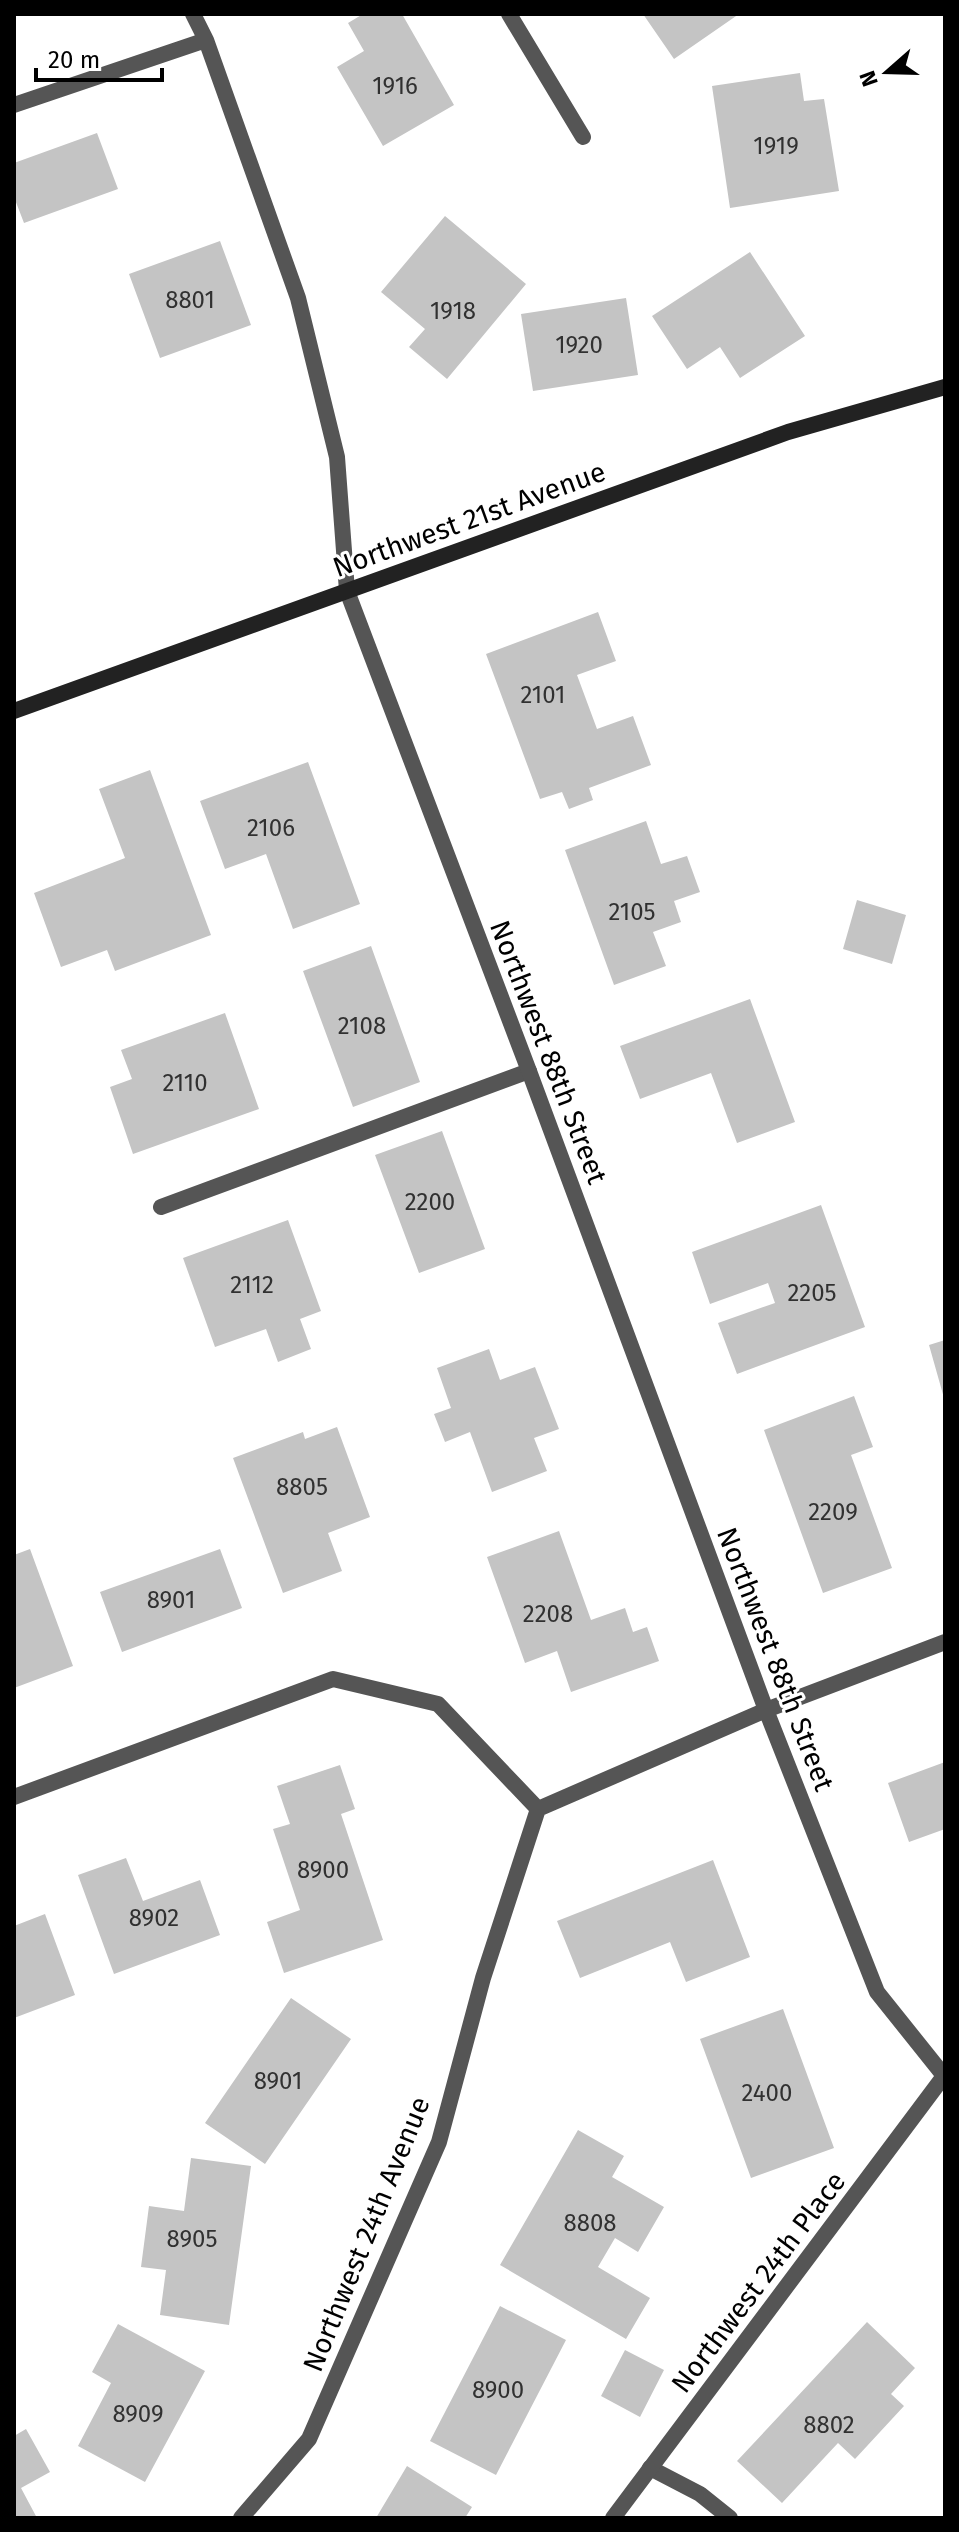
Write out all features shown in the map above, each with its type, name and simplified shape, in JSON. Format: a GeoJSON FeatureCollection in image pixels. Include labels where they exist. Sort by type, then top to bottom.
{"type":"FeatureCollection","features":[{"type":"Feature","properties":{"kind":"street","name":"Northwest 88th Street"},"geometry":{"type":"LineString","coordinates":[[193,14],[206,40],[298,298],[337,457],[347,591],[766,1710],[877,1992],[944,2076]]}},
{"type":"Feature","properties":{"kind":"street"},"geometry":{"type":"LineString","coordinates":[[509,14],[583,137]]}},
{"type":"Feature","properties":{"kind":"street"},"geometry":{"type":"LineString","coordinates":[[14,105],[206,40]]}},
{"type":"Feature","properties":{"kind":"street","name":"Northwest 21st Avenue"},"geometry":{"type":"LineString","coordinates":[[14,711],[788,432],[945,387]]}},
{"type":"Feature","properties":{"kind":"street"},"geometry":{"type":"LineString","coordinates":[[161,1207],[529,1071]]}},
{"type":"Feature","properties":{"kind":"street"},"geometry":{"type":"LineString","coordinates":[[14,1797],[333,1679],[438,1704],[538,1809],[766,1710],[945,1642]]}},
{"type":"Feature","properties":{"kind":"street","name":"Northwest 24th Avenue"},"geometry":{"type":"LineString","coordinates":[[241,2518],[309,2439],[439,2142],[483,1978],[538,1809]]}},
{"type":"Feature","properties":{"kind":"street","name":"Northwest 24th Place"},"geometry":{"type":"LineString","coordinates":[[613,2518],[944,2076]]}},
{"type":"Feature","properties":{"kind":"street"},"geometry":{"type":"LineString","coordinates":[[650,2468],[700,2494],[730,2518]]}},
{"type":"Feature","properties":{"kind":"building"},"geometry":{"type":"Polygon","coordinates":[[[363,14],[402,14],[454,105],[383,146],[337,67],[364,51],[348,23],[363,14]]]}},
{"type":"Feature","properties":{"kind":"building"},"geometry":{"type":"Polygon","coordinates":[[[643,14],[739,14],[674,59],[643,14]]]}},
{"type":"Feature","properties":{"kind":"building"},"geometry":{"type":"Polygon","coordinates":[[[800,73],[804,101],[824,99],[839,191],[730,208],[712,86],[800,73]]]}},
{"type":"Feature","properties":{"kind":"building"},"geometry":{"type":"Polygon","coordinates":[[[97,133],[118,189],[24,223],[14,197],[14,163],[97,133]]]}},
{"type":"Feature","properties":{"kind":"building"},"geometry":{"type":"Polygon","coordinates":[[[445,216],[526,284],[447,379],[409,347],[425,329],[381,292],[445,216]]]}},
{"type":"Feature","properties":{"kind":"building"},"geometry":{"type":"Polygon","coordinates":[[[220,241],[251,325],[160,358],[129,274],[220,241]]]}},
{"type":"Feature","properties":{"kind":"building"},"geometry":{"type":"Polygon","coordinates":[[[750,252],[805,336],[740,378],[720,347],[687,369],[652,316],[750,252]]]}},
{"type":"Feature","properties":{"kind":"building"},"geometry":{"type":"Polygon","coordinates":[[[626,298],[638,375],[533,391],[521,314],[626,298]]]}},
{"type":"Feature","properties":{"kind":"building"},"geometry":{"type":"Polygon","coordinates":[[[598,612],[616,661],[577,675],[597,729],[633,716],[651,765],[589,788],[593,800],[569,809],[562,792],[540,799],[486,654],[598,612]]]}},
{"type":"Feature","properties":{"kind":"building"},"geometry":{"type":"Polygon","coordinates":[[[308,762],[360,904],[293,929],[266,854],[225,869],[200,801],[308,762]]]}},
{"type":"Feature","properties":{"kind":"building"},"geometry":{"type":"Polygon","coordinates":[[[150,770],[211,935],[115,971],[107,950],[61,967],[34,893],[125,858],[99,789],[150,770]]]}},
{"type":"Feature","properties":{"kind":"building"},"geometry":{"type":"Polygon","coordinates":[[[646,821],[661,864],[687,856],[700,892],[674,901],[681,922],[653,932],[666,966],[614,985],[565,850],[646,821]]]}},
{"type":"Feature","properties":{"kind":"building"},"geometry":{"type":"Polygon","coordinates":[[[857,900],[906,915],[892,964],[843,949],[857,900]]]}},
{"type":"Feature","properties":{"kind":"building"},"geometry":{"type":"Polygon","coordinates":[[[371,946],[420,1082],[353,1107],[303,971],[371,946]]]}},
{"type":"Feature","properties":{"kind":"building"},"geometry":{"type":"Polygon","coordinates":[[[750,999],[795,1122],[737,1143],[711,1073],[640,1099],[620,1046],[750,999]]]}},
{"type":"Feature","properties":{"kind":"building"},"geometry":{"type":"Polygon","coordinates":[[[225,1013],[259,1109],[133,1154],[110,1087],[132,1079],[121,1050],[225,1013]]]}},
{"type":"Feature","properties":{"kind":"building"},"geometry":{"type":"Polygon","coordinates":[[[442,1131],[485,1249],[419,1273],[375,1155],[442,1131]]]}},
{"type":"Feature","properties":{"kind":"building"},"geometry":{"type":"Polygon","coordinates":[[[821,1205],[865,1327],[737,1374],[718,1323],[775,1303],[768,1283],[710,1304],[692,1252],[821,1205]]]}},
{"type":"Feature","properties":{"kind":"building"},"geometry":{"type":"Polygon","coordinates":[[[288,1220],[321,1311],[300,1319],[311,1349],[278,1362],[266,1329],[215,1347],[183,1258],[288,1220]]]}},
{"type":"Feature","properties":{"kind":"building"},"geometry":{"type":"Polygon","coordinates":[[[945,1340],[945,1398],[944,1398],[929,1345],[945,1340]]]}},
{"type":"Feature","properties":{"kind":"building"},"geometry":{"type":"Polygon","coordinates":[[[489,1349],[500,1380],[535,1367],[559,1429],[534,1438],[547,1471],[492,1492],[470,1432],[445,1442],[434,1414],[451,1408],[437,1368],[489,1349]]]}},
{"type":"Feature","properties":{"kind":"building"},"geometry":{"type":"Polygon","coordinates":[[[854,1396],[873,1447],[851,1455],[892,1568],[823,1593],[764,1430],[854,1396]]]}},
{"type":"Feature","properties":{"kind":"building"},"geometry":{"type":"Polygon","coordinates":[[[337,1427],[370,1517],[328,1533],[342,1571],[283,1593],[233,1458],[303,1432],[305,1439],[337,1427]]]}},
{"type":"Feature","properties":{"kind":"building"},"geometry":{"type":"Polygon","coordinates":[[[559,1531],[591,1620],[625,1608],[633,1632],[647,1627],[659,1661],[571,1692],[557,1651],[525,1663],[487,1557],[559,1531]]]}},
{"type":"Feature","properties":{"kind":"building"},"geometry":{"type":"Polygon","coordinates":[[[30,1549],[73,1666],[14,1688],[14,1555],[30,1549]]]}},
{"type":"Feature","properties":{"kind":"building"},"geometry":{"type":"Polygon","coordinates":[[[220,1549],[242,1608],[122,1652],[100,1592],[220,1549]]]}},
{"type":"Feature","properties":{"kind":"building"},"geometry":{"type":"Polygon","coordinates":[[[945,1762],[945,1829],[909,1842],[888,1783],[945,1762]]]}},
{"type":"Feature","properties":{"kind":"building"},"geometry":{"type":"Polygon","coordinates":[[[340,1765],[355,1809],[341,1814],[383,1940],[284,1973],[267,1922],[300,1910],[273,1829],[290,1824],[277,1786],[340,1765]]]}},
{"type":"Feature","properties":{"kind":"building"},"geometry":{"type":"Polygon","coordinates":[[[126,1858],[143,1901],[200,1880],[220,1935],[114,1974],[78,1875],[126,1858]]]}},
{"type":"Feature","properties":{"kind":"building"},"geometry":{"type":"Polygon","coordinates":[[[713,1860],[750,1957],[686,1982],[670,1942],[580,1978],[557,1921],[713,1860]]]}},
{"type":"Feature","properties":{"kind":"building"},"geometry":{"type":"Polygon","coordinates":[[[45,1914],[75,1995],[14,2018],[14,1926],[45,1914]]]}},
{"type":"Feature","properties":{"kind":"building"},"geometry":{"type":"Polygon","coordinates":[[[291,1998],[351,2039],[265,2164],[205,2123],[291,1998]]]}},
{"type":"Feature","properties":{"kind":"building"},"geometry":{"type":"Polygon","coordinates":[[[783,2009],[834,2148],[751,2178],[700,2039],[783,2009]]]}},
{"type":"Feature","properties":{"kind":"building"},"geometry":{"type":"Polygon","coordinates":[[[578,2130],[624,2156],[612,2177],[664,2207],[638,2252],[615,2238],[598,2267],[650,2298],[626,2339],[500,2265],[578,2130]]]}},
{"type":"Feature","properties":{"kind":"building"},"geometry":{"type":"Polygon","coordinates":[[[191,2158],[251,2166],[229,2325],[160,2315],[166,2270],[141,2267],[149,2206],[184,2211],[191,2158]]]}},
{"type":"Feature","properties":{"kind":"building"},"geometry":{"type":"Polygon","coordinates":[[[500,2306],[566,2340],[496,2475],[430,2441],[500,2306]]]}},
{"type":"Feature","properties":{"kind":"building"},"geometry":{"type":"Polygon","coordinates":[[[867,2322],[915,2368],[891,2394],[904,2406],[855,2459],[838,2443],[782,2503],[737,2461],[867,2322]]]}},
{"type":"Feature","properties":{"kind":"building"},"geometry":{"type":"Polygon","coordinates":[[[118,2324],[205,2371],[145,2482],[78,2446],[111,2383],[92,2372],[118,2324]]]}},
{"type":"Feature","properties":{"kind":"building"},"geometry":{"type":"Polygon","coordinates":[[[625,2350],[664,2370],[640,2417],[601,2396],[625,2350]]]}},
{"type":"Feature","properties":{"kind":"building"},"geometry":{"type":"Polygon","coordinates":[[[26,2429],[50,2472],[21,2488],[37,2518],[14,2518],[14,2436],[26,2429]]]}},
{"type":"Feature","properties":{"kind":"building"},"geometry":{"type":"Polygon","coordinates":[[[407,2466],[472,2507],[465,2518],[376,2518],[407,2466]]]}}]}
